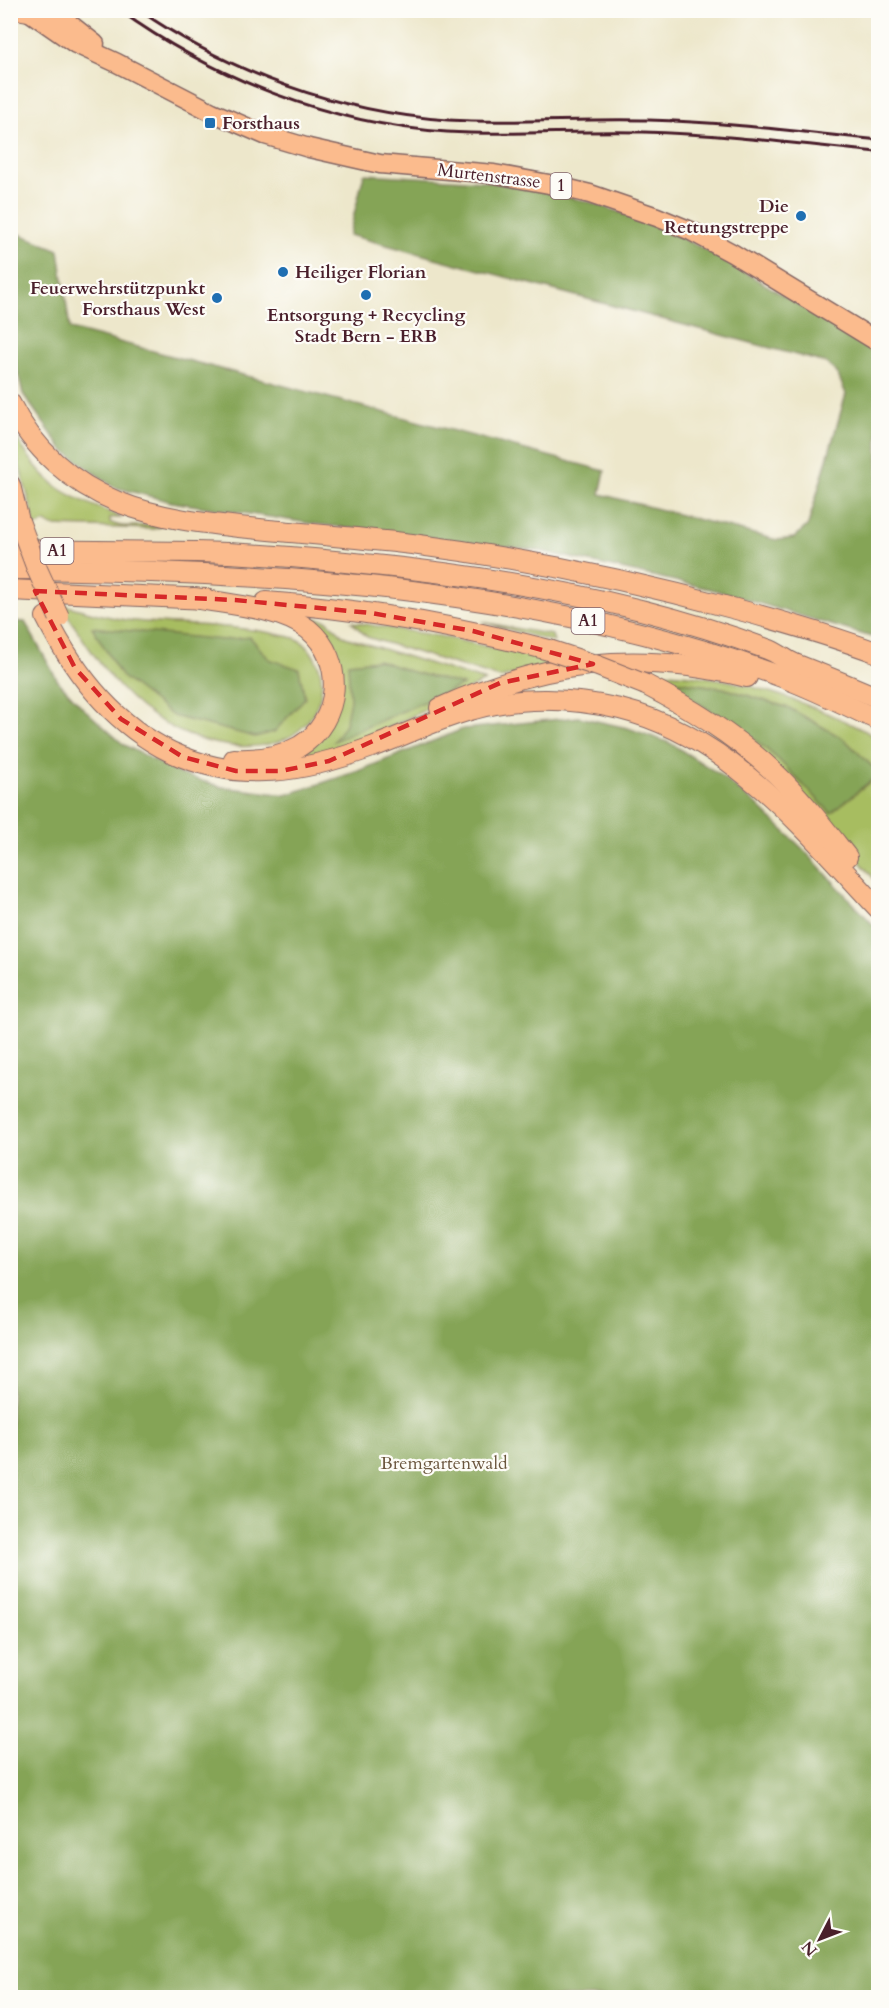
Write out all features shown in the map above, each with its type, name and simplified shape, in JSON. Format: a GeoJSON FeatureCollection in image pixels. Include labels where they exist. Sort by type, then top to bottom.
{"type":"FeatureCollection","features":[{"type":"Feature","properties":{"kind":"highway"},"geometry":{"type":"LineString","coordinates":[[10,404],[39,447],[65,472],[100,494],[157,515],[202,523],[403,543],[512,559],[616,579],[740,610],[819,632],[879,653]]}},
{"type":"Feature","properties":{"kind":"highway"},"geometry":{"type":"LineString","coordinates":[[10,485],[15,526],[37,569],[66,653],[96,695],[120,719],[159,746],[204,765],[236,771],[281,771],[329,761],[373,747],[457,714],[496,704],[520,701],[566,701],[623,710],[664,724],[703,744],[746,775],[801,826],[879,908]]}},
{"type":"Feature","properties":{"kind":"highway","name":"A1"},"geometry":{"type":"LineString","coordinates":[[10,550],[238,554],[337,561],[510,583],[615,604],[682,621],[770,650],[792,663],[879,698]]}},
{"type":"Feature","properties":{"kind":"highway","name":"A1"},"geometry":{"type":"LineString","coordinates":[[10,569],[288,579],[409,591],[536,610],[610,626],[715,654],[800,684],[877,719]]}},
{"type":"Feature","properties":{"kind":"highway"},"geometry":{"type":"LineString","coordinates":[[10,590],[276,603],[382,615],[473,631],[549,650],[598,666],[646,685],[708,720],[731,736],[776,774],[814,815],[879,895]]}},
{"type":"Feature","properties":{"kind":"highway"},"geometry":{"type":"LineString","coordinates":[[52,617],[113,696],[144,723],[188,747],[232,758],[254,759],[275,757],[311,737],[327,717],[334,692],[331,663],[319,640],[282,615],[194,598]]}},
{"type":"Feature","properties":{"kind":"highway"},"geometry":{"type":"LineString","coordinates":[[740,610],[879,661]]}},
{"type":"Feature","properties":{"kind":"highway"},"geometry":{"type":"LineString","coordinates":[[770,650],[793,651],[879,686]]}},
{"type":"Feature","properties":{"kind":"highway"},"geometry":{"type":"LineString","coordinates":[[329,761],[453,702],[503,682],[561,668],[628,661],[695,666],[725,671],[877,719]]}},
{"type":"Feature","properties":{"kind":"main road","name":"Murtenstrasse"},"geometry":{"type":"LineString","coordinates":[[51,10],[117,63]]}},
{"type":"Feature","properties":{"kind":"main road","name":"Murtenstrasse"},"geometry":{"type":"LineString","coordinates":[[20,11],[76,44],[164,89],[265,135],[309,148],[380,164],[520,178],[577,190],[631,207],[691,231],[732,253],[879,342]]}},
{"type":"Feature","properties":{"kind":"highlighted area"},"geometry":{"type":"Polygon","coordinates":[[[35,591],[235,600],[371,613],[473,631],[593,664],[500,683],[329,761],[281,771],[236,771],[183,757],[121,719],[75,668],[35,591]]]}},
{"type":"Feature","properties":{"kind":"green space"},"geometry":{"type":"Polygon","coordinates":[[[364,174],[484,181],[520,186],[590,202],[653,224],[720,257],[878,353],[878,639],[715,590],[536,550],[315,524],[172,502],[114,487],[62,449],[23,394],[11,343],[10,230],[59,250],[70,329],[605,471],[600,494],[777,540],[794,538],[808,525],[846,394],[837,373],[826,363],[349,235],[364,174]]]}},
{"type":"Feature","properties":{"kind":"green space"},"geometry":{"type":"Polygon","coordinates":[[[14,435],[39,470],[59,488],[82,501],[122,518],[110,518],[110,522],[122,526],[160,527],[154,529],[52,526],[46,522],[34,527],[32,511],[11,436],[14,435]]]}},
{"type":"Feature","properties":{"kind":"green space"},"geometry":{"type":"Polygon","coordinates":[[[60,604],[126,620],[244,629],[295,638],[308,647],[319,667],[322,684],[319,700],[304,726],[291,736],[275,743],[240,746],[221,744],[188,735],[158,719],[117,685],[60,604]]]}},
{"type":"Feature","properties":{"kind":"green space"},"geometry":{"type":"Polygon","coordinates":[[[303,616],[326,620],[345,637],[485,681],[373,735],[333,752],[299,761],[288,757],[338,695],[303,616]]]}},
{"type":"Feature","properties":{"kind":"green space","name":"Bremgartenwald"},"geometry":{"type":"Polygon","coordinates":[[[11,621],[25,622],[58,681],[83,708],[124,745],[180,774],[222,787],[286,795],[358,771],[463,729],[579,717],[628,728],[670,743],[716,772],[756,804],[803,849],[878,930],[878,1997],[11,1997],[11,621]]]}},
{"type":"Feature","properties":{"kind":"green space"},"geometry":{"type":"Polygon","coordinates":[[[352,622],[439,636],[520,654],[538,654],[568,662],[500,678],[367,637],[352,622]]]}},
{"type":"Feature","properties":{"kind":"green space"},"geometry":{"type":"Polygon","coordinates":[[[482,622],[552,635],[554,642],[482,622]]]}},
{"type":"Feature","properties":{"kind":"green space"},"geometry":{"type":"Polygon","coordinates":[[[92,627],[223,640],[250,637],[269,659],[299,669],[305,698],[274,732],[255,737],[173,716],[121,676],[92,627]]]}},
{"type":"Feature","properties":{"kind":"green space"},"geometry":{"type":"Polygon","coordinates":[[[378,660],[409,671],[463,685],[334,741],[345,724],[350,700],[348,663],[378,660]]]}},
{"type":"Feature","properties":{"kind":"green space"},"geometry":{"type":"Polygon","coordinates":[[[631,671],[719,679],[755,688],[829,714],[865,731],[878,740],[878,772],[844,739],[789,708],[723,688],[663,679],[752,737],[803,784],[845,802],[878,775],[878,884],[819,811],[631,671]]]}},
{"type":"Feature","properties":{"kind":"green space"},"geometry":{"type":"Polygon","coordinates":[[[661,679],[723,688],[789,708],[844,739],[878,772],[878,775],[831,813],[779,760],[752,737],[661,679]]]}},
{"type":"Feature","properties":{"kind":"railway"},"geometry":{"type":"LineString","coordinates":[[119,10],[156,35],[234,77],[275,94],[359,119],[447,132],[672,133],[878,152]]}},
{"type":"Feature","properties":{"kind":"railway"},"geometry":{"type":"LineString","coordinates":[[139,10],[210,53],[286,86],[366,108],[407,116],[473,121],[677,121],[878,140]]}},
{"type":"Feature","properties":{"kind":"place","name":"Forsthaus"},"geometry":{"type":"Point","coordinates":[210,123]}},
{"type":"Feature","properties":{"kind":"place","name":"Die Rettungstreppe"},"geometry":{"type":"Point","coordinates":[801,216]}},
{"type":"Feature","properties":{"kind":"place","name":"Heiliger Florian"},"geometry":{"type":"Point","coordinates":[283,272]}},
{"type":"Feature","properties":{"kind":"place","name":"Entsorgung + Recycling Stadt Bern - ERB"},"geometry":{"type":"Point","coordinates":[366,295]}},
{"type":"Feature","properties":{"kind":"place","name":"Feuerwehrstützpunkt Forsthaus West"},"geometry":{"type":"Point","coordinates":[217,298]}}]}
